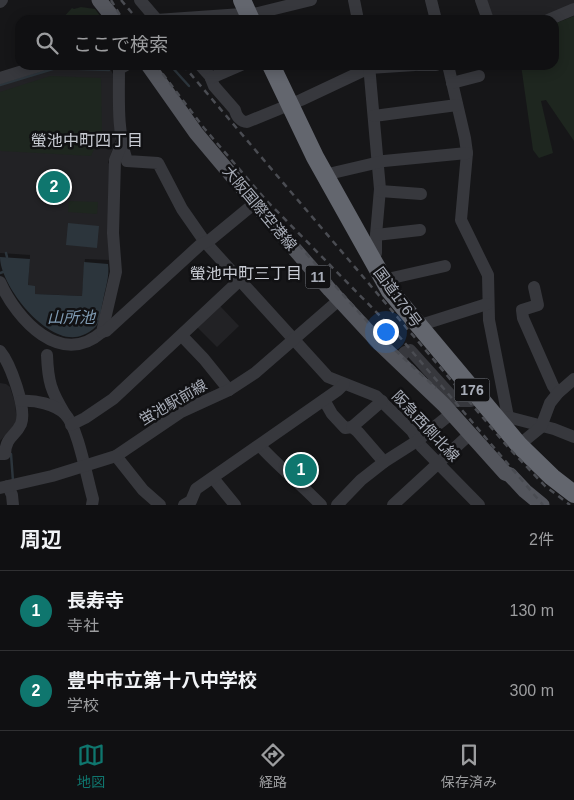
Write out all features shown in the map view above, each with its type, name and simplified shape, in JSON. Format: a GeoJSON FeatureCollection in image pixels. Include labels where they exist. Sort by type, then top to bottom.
{"type":"FeatureCollection","features":[{"type":"Feature","properties":{"kind":"highway","name":"国道176号"},"geometry":{"type":"LineString","coordinates":[[273,70],[324,175],[371,260],[396,300],[479,397],[504,420],[518,444],[552,477],[574,494]]}},
{"type":"Feature","properties":{"kind":"main road"},"geometry":{"type":"LineString","coordinates":[[99,0],[111,15]]}},
{"type":"Feature","properties":{"kind":"main road","name":"大阪国際空港線"},"geometry":{"type":"LineString","coordinates":[[152,70],[196,133],[339,300],[452,413],[505,473],[510,475],[542,505]]}},
{"type":"Feature","properties":{"kind":"main road","name":"大阪国際空港線"},"geometry":{"type":"LineString","coordinates":[[505,473],[506,478],[529,505]]}},
{"type":"Feature","properties":{"kind":"street"},"geometry":{"type":"LineString","coordinates":[[140,0],[152,15]]}},
{"type":"Feature","properties":{"kind":"street"},"geometry":{"type":"LineString","coordinates":[[207,15],[247,11],[258,13],[311,0]]}},
{"type":"Feature","properties":{"kind":"street"},"geometry":{"type":"LineString","coordinates":[[354,0],[357,15]]}},
{"type":"Feature","properties":{"kind":"street"},"geometry":{"type":"LineString","coordinates":[[431,0],[435,15]]}},
{"type":"Feature","properties":{"kind":"street"},"geometry":{"type":"LineString","coordinates":[[481,0],[486,15]]}},
{"type":"Feature","properties":{"kind":"street"},"geometry":{"type":"LineString","coordinates":[[559,15],[574,9]]}},
{"type":"Feature","properties":{"kind":"street"},"geometry":{"type":"LineString","coordinates":[[0,78],[26,70]]}},
{"type":"Feature","properties":{"kind":"street"},"geometry":{"type":"LineString","coordinates":[[102,332],[116,272],[113,233],[115,160],[122,145],[119,114],[119,70]]}},
{"type":"Feature","properties":{"kind":"street"},"geometry":{"type":"LineString","coordinates":[[204,70],[211,78],[214,86],[244,122],[289,104],[361,70]]}},
{"type":"Feature","properties":{"kind":"street"},"geometry":{"type":"LineString","coordinates":[[211,78],[229,70]]}},
{"type":"Feature","properties":{"kind":"street"},"geometry":{"type":"LineString","coordinates":[[369,70],[380,191],[376,255],[371,260]]}},
{"type":"Feature","properties":{"kind":"street"},"geometry":{"type":"LineString","coordinates":[[449,70],[467,153],[461,220],[488,275],[489,320],[504,420],[554,429],[574,437]]}},
{"type":"Feature","properties":{"kind":"street"},"geometry":{"type":"LineString","coordinates":[[452,83],[479,76]]}},
{"type":"Feature","properties":{"kind":"street"},"geometry":{"type":"LineString","coordinates":[[374,116],[457,106]]}},
{"type":"Feature","properties":{"kind":"street","name":"阪急西側北線"},"geometry":{"type":"LineString","coordinates":[[122,145],[127,161],[158,163],[182,209],[205,242],[328,377],[376,396],[412,431],[417,441],[479,505]]}},
{"type":"Feature","properties":{"kind":"street"},"geometry":{"type":"LineString","coordinates":[[324,175],[378,163],[467,153]]}},
{"type":"Feature","properties":{"kind":"street"},"geometry":{"type":"LineString","coordinates":[[380,191],[421,194]]}},
{"type":"Feature","properties":{"kind":"street"},"geometry":{"type":"LineString","coordinates":[[0,282],[7,298],[41,334],[57,343],[75,345],[84,343],[106,331],[205,242],[254,203]]}},
{"type":"Feature","properties":{"kind":"street"},"geometry":{"type":"LineString","coordinates":[[376,235],[420,230]]}},
{"type":"Feature","properties":{"kind":"street"},"geometry":{"type":"LineString","coordinates":[[383,280],[445,266]]}},
{"type":"Feature","properties":{"kind":"street"},"geometry":{"type":"LineString","coordinates":[[21,401],[45,404],[68,420],[84,418],[113,399],[240,280]]}},
{"type":"Feature","properties":{"kind":"street"},"geometry":{"type":"LineString","coordinates":[[534,287],[538,305],[522,310],[523,318],[558,393]]}},
{"type":"Feature","properties":{"kind":"street","name":"蛍池駅前線"},"geometry":{"type":"LineString","coordinates":[[4,487],[116,456],[181,412],[229,390],[255,373],[339,300]]}},
{"type":"Feature","properties":{"kind":"street"},"geometry":{"type":"LineString","coordinates":[[420,328],[427,323],[487,304]]}},
{"type":"Feature","properties":{"kind":"street"},"geometry":{"type":"LineString","coordinates":[[182,336],[229,390]]}},
{"type":"Feature","properties":{"kind":"street"},"geometry":{"type":"LineString","coordinates":[[398,360],[405,352],[410,350],[456,401],[471,401],[479,397]]}},
{"type":"Feature","properties":{"kind":"street"},"geometry":{"type":"LineString","coordinates":[[0,351],[7,361],[21,401],[21,423],[6,442],[6,454],[0,454]]}},
{"type":"Feature","properties":{"kind":"street"},"geometry":{"type":"LineString","coordinates":[[47,355],[48,378],[52,390],[68,420],[84,466],[94,503]]}},
{"type":"Feature","properties":{"kind":"street"},"geometry":{"type":"LineString","coordinates":[[0,378],[14,379]]}},
{"type":"Feature","properties":{"kind":"street"},"geometry":{"type":"LineString","coordinates":[[518,444],[542,427],[550,403],[574,379]]}},
{"type":"Feature","properties":{"kind":"street"},"geometry":{"type":"LineString","coordinates":[[184,505],[191,501],[196,489],[260,446],[344,384]]}},
{"type":"Feature","properties":{"kind":"street"},"geometry":{"type":"LineString","coordinates":[[324,400],[332,414],[346,428],[352,427],[382,402]]}},
{"type":"Feature","properties":{"kind":"street"},"geometry":{"type":"LineString","coordinates":[[337,505],[361,480],[384,462],[417,441],[452,413]]}},
{"type":"Feature","properties":{"kind":"street"},"geometry":{"type":"LineString","coordinates":[[352,427],[384,462]]}},
{"type":"Feature","properties":{"kind":"street"},"geometry":{"type":"LineString","coordinates":[[393,505],[470,434]]}},
{"type":"Feature","properties":{"kind":"street"},"geometry":{"type":"LineString","coordinates":[[260,446],[321,505]]}},
{"type":"Feature","properties":{"kind":"street"},"geometry":{"type":"LineString","coordinates":[[116,456],[143,490],[160,505]]}},
{"type":"Feature","properties":{"kind":"street"},"geometry":{"type":"LineString","coordinates":[[213,478],[235,505]]}},
{"type":"Feature","properties":{"kind":"street"},"geometry":{"type":"LineString","coordinates":[[4,487],[12,495],[13,505]]}},
{"type":"Feature","properties":{"kind":"shaded area"},"geometry":{"type":"Polygon","coordinates":[[[484,0],[574,0],[574,5],[551,15],[489,15],[484,0]]]}},
{"type":"Feature","properties":{"kind":"shaded area"},"geometry":{"type":"Polygon","coordinates":[[[81,7],[95,9],[99,15],[66,15],[72,8],[81,7]]]}},
{"type":"Feature","properties":{"kind":"shaded area"},"geometry":{"type":"Polygon","coordinates":[[[574,16],[574,141],[546,100],[541,101],[553,153],[539,158],[533,150],[522,70],[559,70],[559,22],[574,16]]]}},
{"type":"Feature","properties":{"kind":"shaded area"},"geometry":{"type":"Polygon","coordinates":[[[42,70],[111,70],[113,74],[116,138],[108,163],[110,164],[110,260],[85,259],[82,296],[35,294],[28,286],[30,255],[0,253],[0,83],[42,70]]]}},
{"type":"Feature","properties":{"kind":"shaded area"},"geometry":{"type":"Polygon","coordinates":[[[50,76],[101,78],[102,132],[91,156],[0,150],[0,92],[50,76]]]}},
{"type":"Feature","properties":{"kind":"shaded area"},"geometry":{"type":"Polygon","coordinates":[[[69,201],[98,202],[97,214],[68,212],[69,201]]]}},
{"type":"Feature","properties":{"kind":"shaded area"},"geometry":{"type":"Polygon","coordinates":[[[220,306],[239,326],[217,347],[197,327],[220,306]]]}},
{"type":"Feature","properties":{"kind":"shaded area"},"geometry":{"type":"Polygon","coordinates":[[[0,383],[10,387],[15,403],[17,422],[0,441],[0,383]]]}},
{"type":"Feature","properties":{"kind":"water"},"geometry":{"type":"Polygon","coordinates":[[[68,223],[99,226],[97,248],[66,245],[68,223]]]}},
{"type":"Feature","properties":{"kind":"water","name":"山所池"},"geometry":{"type":"Polygon","coordinates":[[[0,257],[30,259],[28,285],[35,286],[35,294],[82,296],[84,262],[108,264],[107,282],[97,325],[83,335],[70,337],[56,333],[42,325],[29,312],[8,284],[0,257]]]}},
{"type":"Feature","properties":{"kind":"waterway"},"geometry":{"type":"LineString","coordinates":[[0,85],[49,70]]}},
{"type":"Feature","properties":{"kind":"waterway"},"geometry":{"type":"LineString","coordinates":[[175,70],[189,86]]}},
{"type":"Feature","properties":{"kind":"waterway"},"geometry":{"type":"LineString","coordinates":[[6,253],[7,257]]}},
{"type":"Feature","properties":{"kind":"waterway"},"geometry":{"type":"LineString","coordinates":[[11,454],[13,481]]}},
{"type":"Feature","properties":{"kind":"railway"},"geometry":{"type":"LineString","coordinates":[[111,0],[120,15]]}},
{"type":"Feature","properties":{"kind":"railway"},"geometry":{"type":"LineString","coordinates":[[121,0],[134,15]]}},
{"type":"Feature","properties":{"kind":"railway"},"geometry":{"type":"LineString","coordinates":[[160,70],[204,128],[265,199],[392,328],[543,505]]}},
{"type":"Feature","properties":{"kind":"railway"},"geometry":{"type":"LineString","coordinates":[[187,70],[507,446],[545,486],[570,505]]}},
{"type":"Feature","properties":{"kind":"railway"},"geometry":{"type":"LineString","coordinates":[[269,212],[382,338],[436,388]]}},
{"type":"Feature","properties":{"kind":"place","name":"豊中市立第十八中学校"},"geometry":{"type":"Point","coordinates":[54,187]}},
{"type":"Feature","properties":{"kind":"place","name":"長寿寺"},"geometry":{"type":"Point","coordinates":[301,470]}},
{"type":"Feature","properties":{"kind":"district","name":"螢池中町四丁目"},"geometry":{"type":"Point","coordinates":[87,140]}},
{"type":"Feature","properties":{"kind":"district","name":"螢池中町三丁目"},"geometry":{"type":"Point","coordinates":[246,273]}}]}
